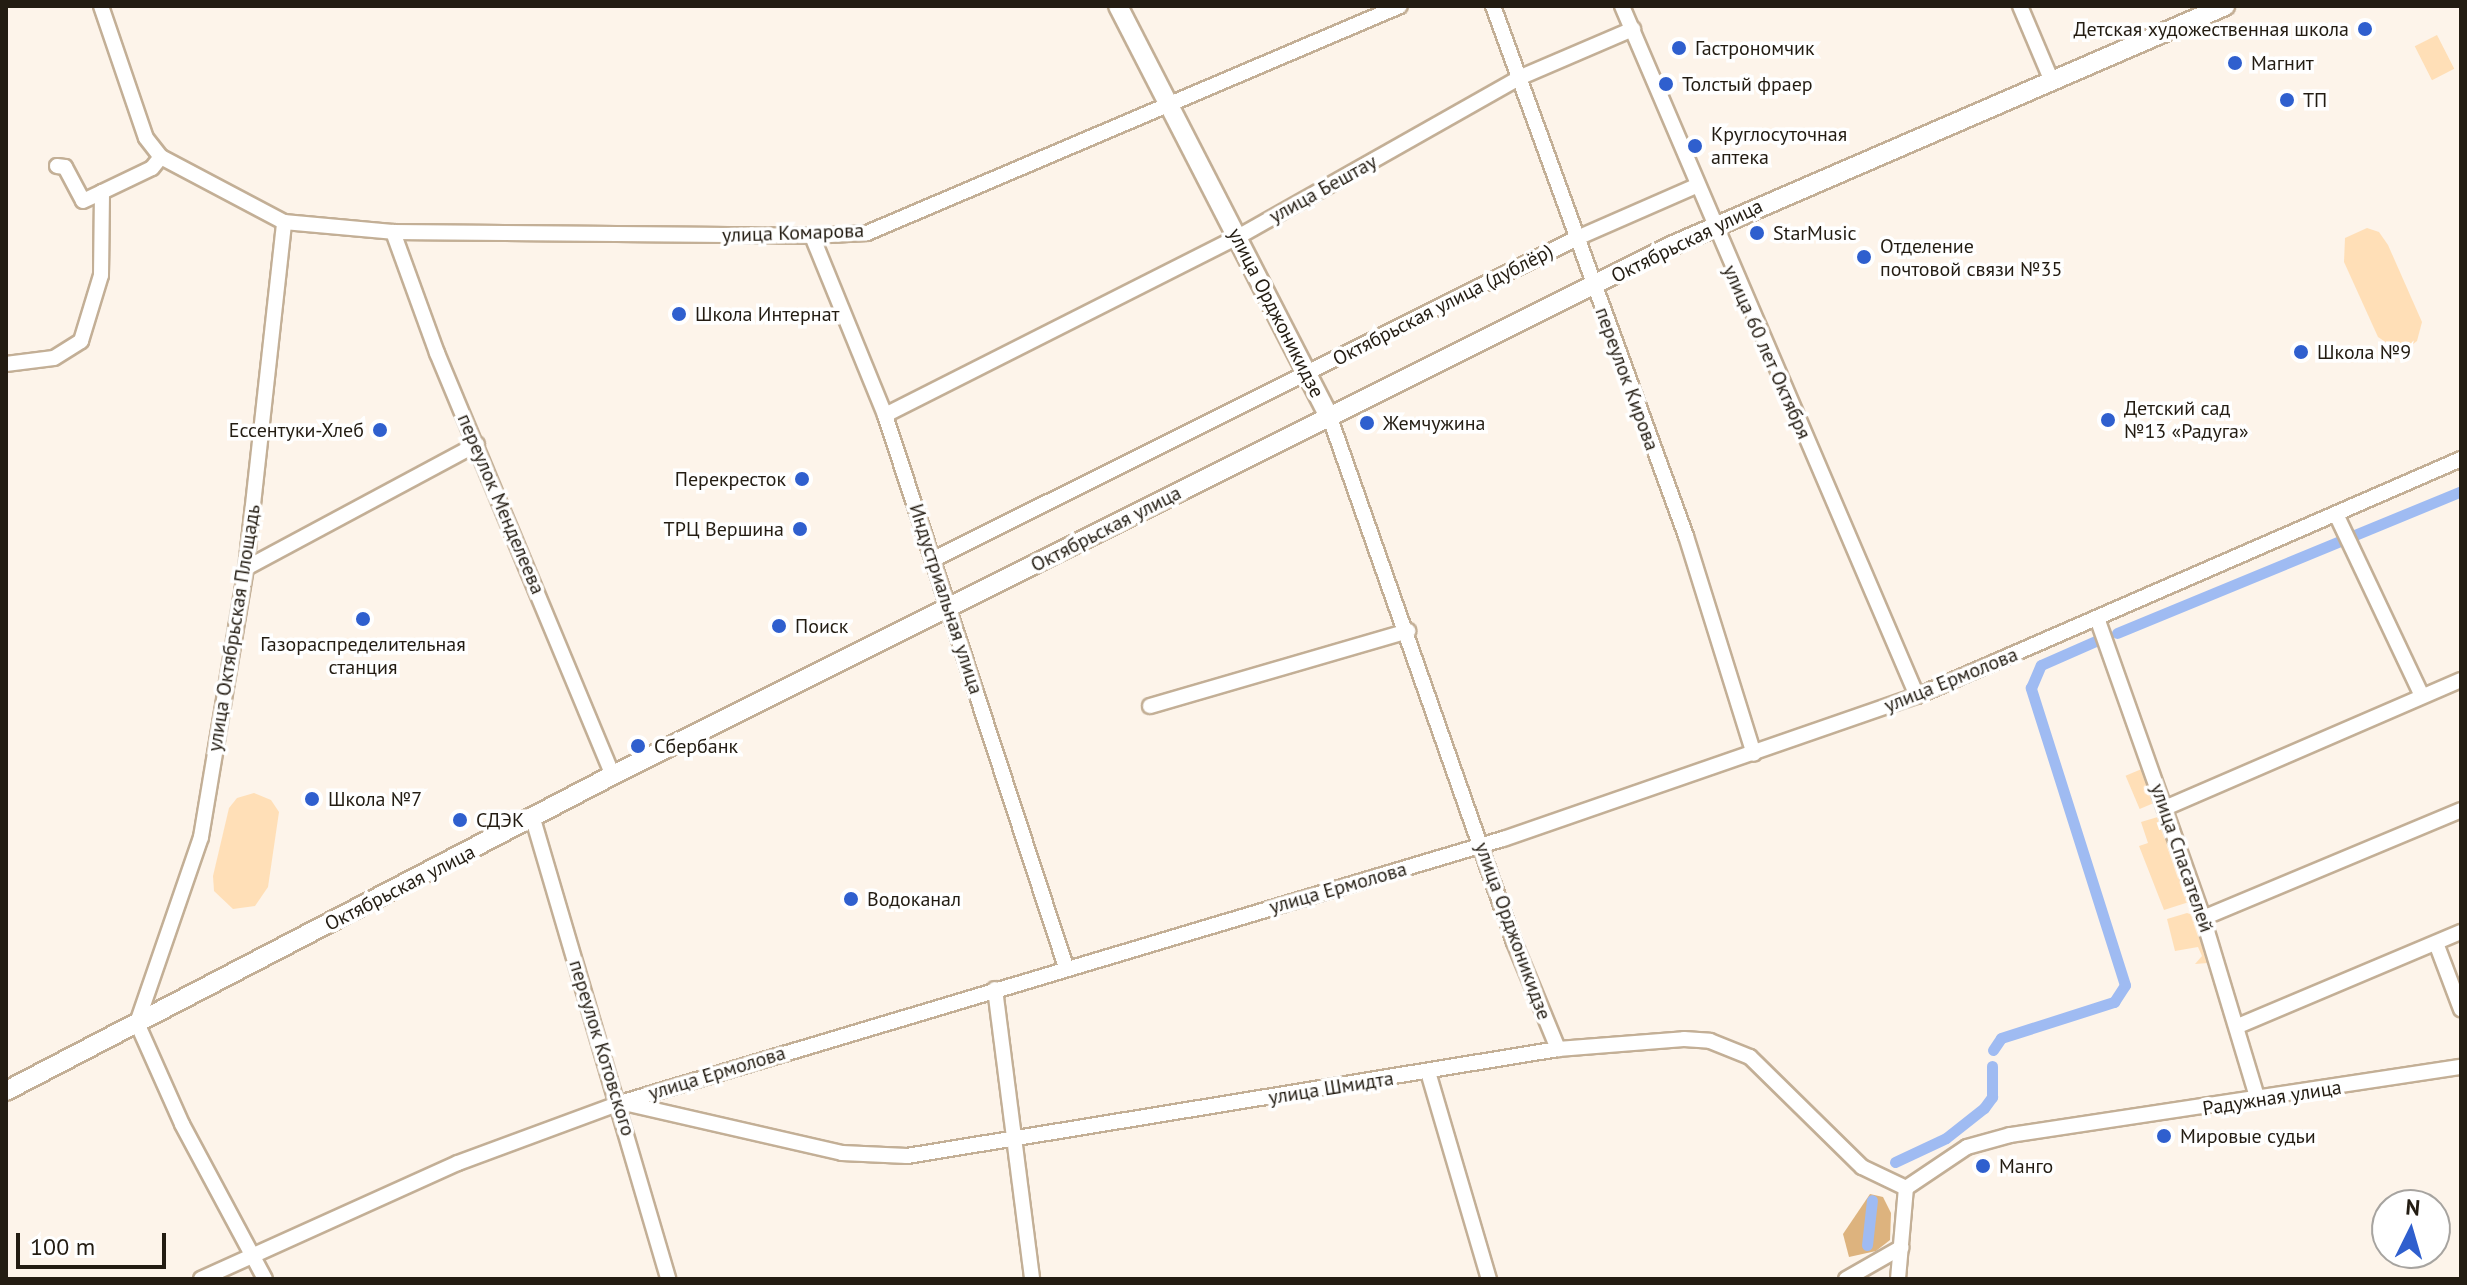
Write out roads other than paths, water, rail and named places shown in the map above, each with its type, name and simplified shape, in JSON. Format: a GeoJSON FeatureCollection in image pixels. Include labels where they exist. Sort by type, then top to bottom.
{"type":"FeatureCollection","features":[{"type":"Feature","properties":{"kind":"main road","name":"улица Орджоникидзе"},"geometry":{"type":"LineString","coordinates":[[1118,6],[1330,418]]}},
{"type":"Feature","properties":{"kind":"main road","name":"Октябрьская улица"},"geometry":{"type":"LineString","coordinates":[[6,1091],[613,775],[1713,226],[2225,6]]}},
{"type":"Feature","properties":{"kind":"street"},"geometry":{"type":"LineString","coordinates":[[101,6],[146,138],[161,157],[284,222]]}},
{"type":"Feature","properties":{"kind":"street","name":"улица Комарова"},"geometry":{"type":"LineString","coordinates":[[284,222],[393,232],[812,236],[867,233],[1400,6]]}},
{"type":"Feature","properties":{"kind":"street","name":"переулок Кирова"},"geometry":{"type":"LineString","coordinates":[[1493,6],[1686,536],[1754,754]]}},
{"type":"Feature","properties":{"kind":"street","name":"улица 60 лет Октября"},"geometry":{"type":"LineString","coordinates":[[1622,6],[1713,226],[1917,696]]}},
{"type":"Feature","properties":{"kind":"street"},"geometry":{"type":"LineString","coordinates":[[2020,6],[2051,79]]}},
{"type":"Feature","properties":{"kind":"street","name":"улица Бештау"},"geometry":{"type":"LineString","coordinates":[[885,415],[1238,237],[1521,77],[1633,29]]}},
{"type":"Feature","properties":{"kind":"street"},"geometry":{"type":"LineString","coordinates":[[57,166],[65,167],[83,201],[152,168],[161,157]]}},
{"type":"Feature","properties":{"kind":"street","name":"Октябрьская улица (дублёр)"},"geometry":{"type":"LineString","coordinates":[[934,559],[1577,238],[1696,186]]}},
{"type":"Feature","properties":{"kind":"street"},"geometry":{"type":"LineString","coordinates":[[6,364],[54,358],[81,341],[101,275],[102,192]]}},
{"type":"Feature","properties":{"kind":"street","name":"улица Октябрьская Площадь"},"geometry":{"type":"LineString","coordinates":[[137,1023],[201,837],[246,568],[284,222]]}},
{"type":"Feature","properties":{"kind":"street","name":"переулок Менделеева"},"geometry":{"type":"LineString","coordinates":[[393,232],[613,775]]}},
{"type":"Feature","properties":{"kind":"street","name":"Индустриальная улица"},"geometry":{"type":"LineString","coordinates":[[812,236],[885,415],[1066,967]]}},
{"type":"Feature","properties":{"kind":"street","name":"улица Орджоникидзе"},"geometry":{"type":"LineString","coordinates":[[1330,418],[1408,631],[1481,845],[1558,1049]]}},
{"type":"Feature","properties":{"kind":"street"},"geometry":{"type":"LineString","coordinates":[[246,568],[477,444]]}},
{"type":"Feature","properties":{"kind":"street","name":"улица Ермолова"},"geometry":{"type":"LineString","coordinates":[[201,1279],[255,1258],[458,1163],[620,1103],[1481,845],[1917,696],[2099,623],[2340,520],[2461,459]]}},
{"type":"Feature","properties":{"kind":"street"},"geometry":{"type":"LineString","coordinates":[[2340,520],[2422,696]]}},
{"type":"Feature","properties":{"kind":"street","name":"улица Спасателей"},"geometry":{"type":"LineString","coordinates":[[2099,623],[2203,918],[2258,1100]]}},
{"type":"Feature","properties":{"kind":"street"},"geometry":{"type":"LineString","coordinates":[[1150,706],[1408,631]]}},
{"type":"Feature","properties":{"kind":"street"},"geometry":{"type":"LineString","coordinates":[[2165,808],[2461,680]]}},
{"type":"Feature","properties":{"kind":"street"},"geometry":{"type":"LineString","coordinates":[[2203,918],[2461,810]]}},
{"type":"Feature","properties":{"kind":"street","name":"переулок Котовского"},"geometry":{"type":"LineString","coordinates":[[533,819],[620,1103],[668,1279]]}},
{"type":"Feature","properties":{"kind":"street"},"geometry":{"type":"LineString","coordinates":[[2238,1026],[2461,932]]}},
{"type":"Feature","properties":{"kind":"street"},"geometry":{"type":"LineString","coordinates":[[2436,943],[2461,1009]]}},
{"type":"Feature","properties":{"kind":"street"},"geometry":{"type":"LineString","coordinates":[[995,989],[1017,1139],[1032,1279]]}},
{"type":"Feature","properties":{"kind":"street"},"geometry":{"type":"LineString","coordinates":[[137,1023],[182,1124],[265,1279]]}},
{"type":"Feature","properties":{"kind":"street","name":"улица Шмидта"},"geometry":{"type":"LineString","coordinates":[[620,1103],[842,1153],[907,1156],[1558,1049],[1684,1039],[1731,1047],[1776,1079],[1862,1167],[1906,1188]]}},
{"type":"Feature","properties":{"kind":"street","name":"Радужная улица"},"geometry":{"type":"LineString","coordinates":[[1906,1188],[1957,1153],[1993,1139],[2461,1067]]}},
{"type":"Feature","properties":{"kind":"street"},"geometry":{"type":"LineString","coordinates":[[1428,1072],[1489,1279]]}},
{"type":"Feature","properties":{"kind":"street"},"geometry":{"type":"LineString","coordinates":[[1898,1279],[1906,1188]]}},
{"type":"Feature","properties":{"kind":"street"},"geometry":{"type":"LineString","coordinates":[[1846,1279],[1902,1247]]}},
{"type":"Feature","properties":{"kind":"waterway"},"geometry":{"type":"LineString","coordinates":[[2117,633],[2461,491]]}},
{"type":"Feature","properties":{"kind":"waterway"},"geometry":{"type":"LineString","coordinates":[[1993,1050],[2001,1038],[2114,1002],[2125,985],[2031,688],[2041,665],[2100,639]]}},
{"type":"Feature","properties":{"kind":"waterway"},"geometry":{"type":"LineString","coordinates":[[1895,1162],[1946,1138],[1984,1108],[1992,1097],[1992,1066]]}},
{"type":"Feature","properties":{"kind":"waterway"},"geometry":{"type":"LineString","coordinates":[[1867,1245],[1872,1200]]}},
{"type":"Feature","properties":{"kind":"place","name":"Детская художественная школа"},"geometry":{"type":"Point","coordinates":[2365,29]}},
{"type":"Feature","properties":{"kind":"place","name":"Гастрономчик"},"geometry":{"type":"Point","coordinates":[1679,48]}},
{"type":"Feature","properties":{"kind":"place","name":"Магнит"},"geometry":{"type":"Point","coordinates":[2235,63]}},
{"type":"Feature","properties":{"kind":"place","name":"Толстый фраер"},"geometry":{"type":"Point","coordinates":[1666,84]}},
{"type":"Feature","properties":{"kind":"place","name":"ТП"},"geometry":{"type":"Point","coordinates":[2287,100]}},
{"type":"Feature","properties":{"kind":"place","name":"Круглосуточная аптека"},"geometry":{"type":"Point","coordinates":[1695,146]}},
{"type":"Feature","properties":{"kind":"place","name":"StarMusic"},"geometry":{"type":"Point","coordinates":[1757,233]}},
{"type":"Feature","properties":{"kind":"place","name":"Отделение почтовой связи №35"},"geometry":{"type":"Point","coordinates":[1864,257]}},
{"type":"Feature","properties":{"kind":"place","name":"Школа Интернат"},"geometry":{"type":"Point","coordinates":[679,314]}},
{"type":"Feature","properties":{"kind":"place","name":"Школа №9"},"geometry":{"type":"Point","coordinates":[2301,352]}},
{"type":"Feature","properties":{"kind":"place","name":"Детский сад №13 «Радуга»"},"geometry":{"type":"Point","coordinates":[2108,420]}},
{"type":"Feature","properties":{"kind":"place","name":"Жемчужина"},"geometry":{"type":"Point","coordinates":[1367,423]}},
{"type":"Feature","properties":{"kind":"place","name":"Ессентуки-Хлеб"},"geometry":{"type":"Point","coordinates":[380,430]}},
{"type":"Feature","properties":{"kind":"place","name":"Перекресток"},"geometry":{"type":"Point","coordinates":[802,479]}},
{"type":"Feature","properties":{"kind":"place","name":"ТРЦ Вершина"},"geometry":{"type":"Point","coordinates":[800,529]}},
{"type":"Feature","properties":{"kind":"place","name":"Газораспределительная станция"},"geometry":{"type":"Point","coordinates":[363,619]}},
{"type":"Feature","properties":{"kind":"place","name":"Поиск"},"geometry":{"type":"Point","coordinates":[779,626]}},
{"type":"Feature","properties":{"kind":"place","name":"Сбербанк"},"geometry":{"type":"Point","coordinates":[638,746]}},
{"type":"Feature","properties":{"kind":"place","name":"Школа №7"},"geometry":{"type":"Point","coordinates":[312,799]}},
{"type":"Feature","properties":{"kind":"place","name":"СДЭК"},"geometry":{"type":"Point","coordinates":[460,820]}},
{"type":"Feature","properties":{"kind":"place","name":"Водоканал"},"geometry":{"type":"Point","coordinates":[851,899]}},
{"type":"Feature","properties":{"kind":"place","name":"Мировые судьи"},"geometry":{"type":"Point","coordinates":[2164,1136]}},
{"type":"Feature","properties":{"kind":"place","name":"Манго"},"geometry":{"type":"Point","coordinates":[1983,1166]}}]}
